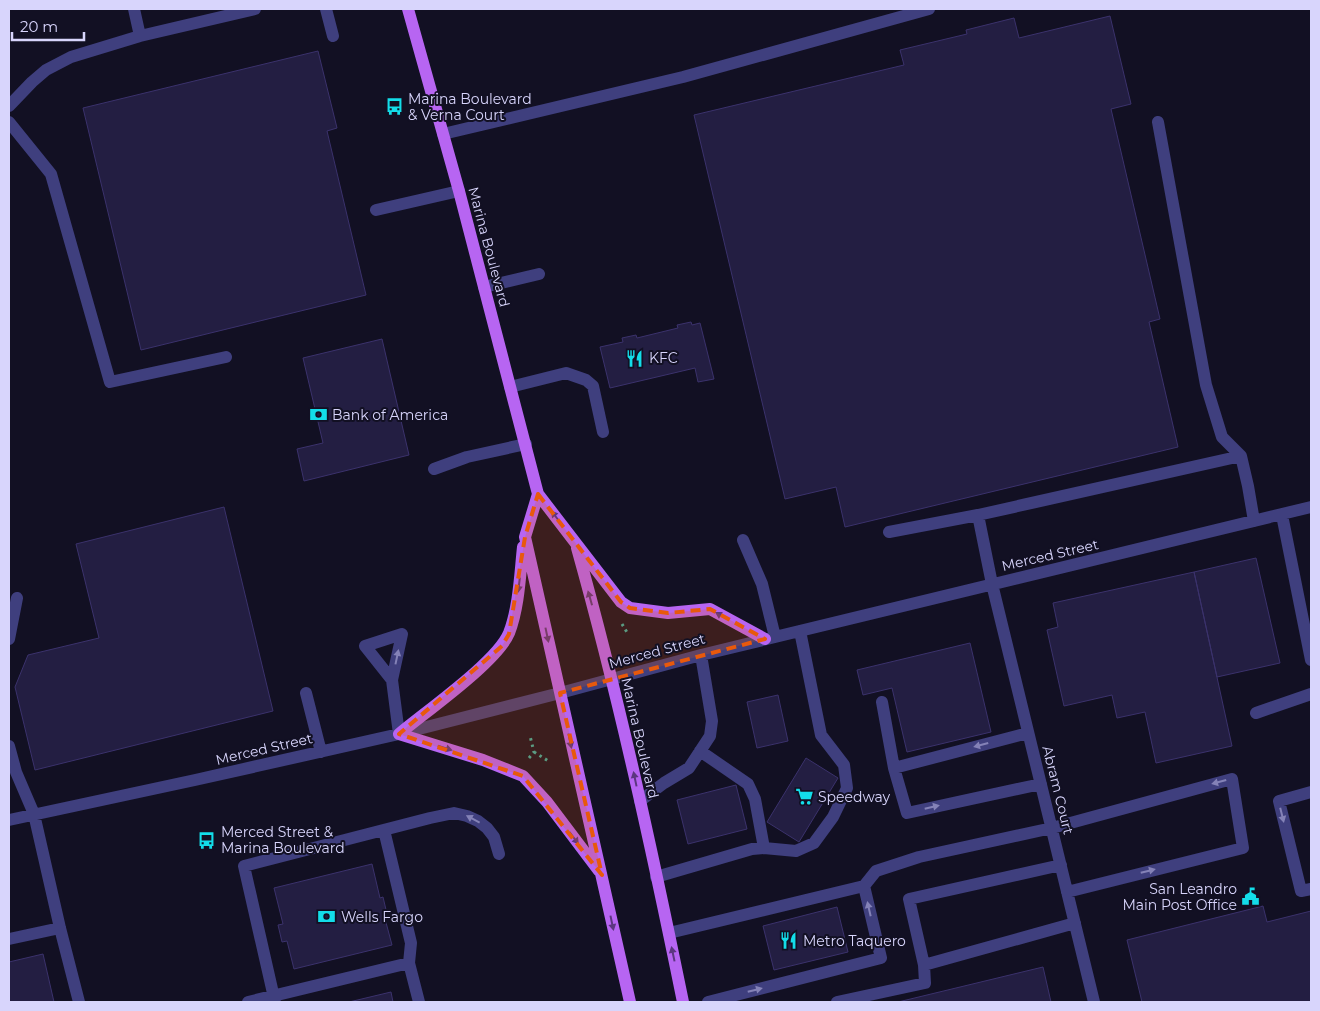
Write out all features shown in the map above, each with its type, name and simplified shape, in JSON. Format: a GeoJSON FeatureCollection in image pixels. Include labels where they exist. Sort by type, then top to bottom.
{"type":"FeatureCollection","features":[{"type":"Feature","properties":{"kind":"main road","name":"Marina Boulevard"},"geometry":{"type":"LineString","coordinates":[[408,9],[459,191],[538,494],[574,541],[599,630],[626,738],[683,1002]]}},
{"type":"Feature","properties":{"kind":"main road"},"geometry":{"type":"LineString","coordinates":[[399,734],[475,673],[502,646],[509,634],[515,614],[525,537],[538,494]]}},
{"type":"Feature","properties":{"kind":"main road"},"geometry":{"type":"LineString","coordinates":[[525,537],[630,1002]]}},
{"type":"Feature","properties":{"kind":"main road"},"geometry":{"type":"LineString","coordinates":[[574,541],[621,602],[630,608],[668,613],[710,609],[770,638]]}},
{"type":"Feature","properties":{"kind":"main road"},"geometry":{"type":"LineString","coordinates":[[399,734],[483,760],[523,776],[547,802],[602,875]]}},
{"type":"Feature","properties":{"kind":"street"},"geometry":{"type":"LineString","coordinates":[[134,9],[140,36]]}},
{"type":"Feature","properties":{"kind":"street"},"geometry":{"type":"LineString","coordinates":[[9,106],[46,70],[71,56],[140,36],[255,9]]}},
{"type":"Feature","properties":{"kind":"street"},"geometry":{"type":"LineString","coordinates":[[326,9],[333,36]]}},
{"type":"Feature","properties":{"kind":"street"},"geometry":{"type":"LineString","coordinates":[[443,134],[683,76],[928,9]]}},
{"type":"Feature","properties":{"kind":"street"},"geometry":{"type":"LineString","coordinates":[[9,122],[51,174],[110,382],[226,357]]}},
{"type":"Feature","properties":{"kind":"street"},"geometry":{"type":"LineString","coordinates":[[1158,122],[1206,385],[1222,437],[1240,456],[1248,486],[1254,521]]}},
{"type":"Feature","properties":{"kind":"street"},"geometry":{"type":"LineString","coordinates":[[376,210],[459,191]]}},
{"type":"Feature","properties":{"kind":"street"},"geometry":{"type":"LineString","coordinates":[[484,287],[539,274]]}},
{"type":"Feature","properties":{"kind":"street"},"geometry":{"type":"LineString","coordinates":[[510,387],[566,373],[586,380],[594,386],[603,432]]}},
{"type":"Feature","properties":{"kind":"street"},"geometry":{"type":"LineString","coordinates":[[434,469],[467,456],[526,444]]}},
{"type":"Feature","properties":{"kind":"street"},"geometry":{"type":"LineString","coordinates":[[888,532],[978,515],[1240,456]]}},
{"type":"Feature","properties":{"kind":"street","name":"Merced Street"},"geometry":{"type":"LineString","coordinates":[[9,820],[399,734],[701,655],[1254,521],[1282,516],[1311,507]]}},
{"type":"Feature","properties":{"kind":"street","name":"Abram Court"},"geometry":{"type":"LineString","coordinates":[[978,515],[992,584],[1094,1002]]}},
{"type":"Feature","properties":{"kind":"street"},"geometry":{"type":"LineString","coordinates":[[1282,516],[1311,660]]}},
{"type":"Feature","properties":{"kind":"street"},"geometry":{"type":"LineString","coordinates":[[743,540],[762,584],[770,638]]}},
{"type":"Feature","properties":{"kind":"street"},"geometry":{"type":"LineString","coordinates":[[9,639],[17,598]]}},
{"type":"Feature","properties":{"kind":"street"},"geometry":{"type":"LineString","coordinates":[[656,877],[752,849],[764,848],[796,851],[814,843],[833,817],[847,788],[844,765],[821,736],[800,631]]}},
{"type":"Feature","properties":{"kind":"street"},"geometry":{"type":"LineString","coordinates":[[640,801],[664,783],[689,768],[710,736],[712,721],[709,692],[701,655]]}},
{"type":"Feature","properties":{"kind":"street"},"geometry":{"type":"LineString","coordinates":[[392,680],[399,734]]}},
{"type":"Feature","properties":{"kind":"street"},"geometry":{"type":"LineString","coordinates":[[306,692],[321,752]]}},
{"type":"Feature","properties":{"kind":"street"},"geometry":{"type":"LineString","coordinates":[[1256,713],[1311,694]]}},
{"type":"Feature","properties":{"kind":"street"},"geometry":{"type":"LineString","coordinates":[[882,702],[894,768],[908,813],[1041,784]]}},
{"type":"Feature","properties":{"kind":"street"},"geometry":{"type":"LineString","coordinates":[[894,768],[1028,733]]}},
{"type":"Feature","properties":{"kind":"street"},"geometry":{"type":"LineString","coordinates":[[9,746],[16,772],[34,814],[79,1002]]}},
{"type":"Feature","properties":{"kind":"street"},"geometry":{"type":"LineString","coordinates":[[700,750],[748,784],[755,799],[764,848]]}},
{"type":"Feature","properties":{"kind":"street"},"geometry":{"type":"LineString","coordinates":[[669,933],[864,886],[876,871],[920,857],[1052,828],[1232,779],[1243,848],[1067,892]]}},
{"type":"Feature","properties":{"kind":"street"},"geometry":{"type":"LineString","coordinates":[[1311,792],[1279,800],[1301,891],[1311,889]]}},
{"type":"Feature","properties":{"kind":"street"},"geometry":{"type":"LineString","coordinates":[[274,999],[244,866],[454,813],[478,821],[487,828],[494,837],[499,854]]}},
{"type":"Feature","properties":{"kind":"street"},"geometry":{"type":"LineString","coordinates":[[384,830],[411,943],[409,963],[419,1002]]}},
{"type":"Feature","properties":{"kind":"street"},"geometry":{"type":"LineString","coordinates":[[837,1002],[925,983],[924,965],[909,899],[1060,864]]}},
{"type":"Feature","properties":{"kind":"street"},"geometry":{"type":"LineString","coordinates":[[708,1002],[881,958],[864,886]]}},
{"type":"Feature","properties":{"kind":"street"},"geometry":{"type":"LineString","coordinates":[[924,965],[1075,924]]}},
{"type":"Feature","properties":{"kind":"street"},"geometry":{"type":"LineString","coordinates":[[9,939],[60,928]]}},
{"type":"Feature","properties":{"kind":"street"},"geometry":{"type":"LineString","coordinates":[[248,1002],[274,999],[409,963]]}},
{"type":"Feature","properties":{"kind":"path"},"geometry":{"type":"LineString","coordinates":[[621,622],[628,634]]}},
{"type":"Feature","properties":{"kind":"path"},"geometry":{"type":"LineString","coordinates":[[530,736],[534,752],[550,762]]}},
{"type":"Feature","properties":{"kind":"path"},"geometry":{"type":"LineString","coordinates":[[529,758],[534,752]]}},
{"type":"Feature","properties":{"kind":"highlighted area"},"geometry":{"type":"Polygon","coordinates":[[[538,494],[621,602],[630,608],[668,613],[710,609],[765,639],[560,693],[602,875],[523,776],[399,734],[502,646],[509,634],[525,537],[538,494]]]}},
{"type":"Feature","properties":{"kind":"building"},"geometry":{"type":"Polygon","coordinates":[[[1110,16],[1131,104],[1111,109],[1160,319],[1149,322],[1178,447],[845,527],[836,487],[785,499],[694,115],[904,65],[900,50],[967,34],[966,30],[1014,18],[1019,38],[1110,16]]]}},
{"type":"Feature","properties":{"kind":"building"},"geometry":{"type":"Polygon","coordinates":[[[318,51],[337,128],[327,131],[366,295],[141,350],[83,108],[318,51]]]}},
{"type":"Feature","properties":{"kind":"building"},"geometry":{"type":"Polygon","coordinates":[[[691,322],[692,325],[700,323],[714,379],[698,382],[695,368],[610,388],[600,347],[623,342],[622,338],[636,335],[637,338],[678,328],[677,325],[691,322]]]}},
{"type":"Feature","properties":{"kind":"building"},"geometry":{"type":"Polygon","coordinates":[[[382,339],[409,455],[304,481],[297,449],[323,443],[303,358],[382,339]]]}},
{"type":"Feature","properties":{"kind":"building"},"geometry":{"type":"Polygon","coordinates":[[[224,507],[273,711],[35,770],[15,687],[28,655],[99,638],[76,544],[224,507]]]}},
{"type":"Feature","properties":{"kind":"building"},"geometry":{"type":"Polygon","coordinates":[[[1256,558],[1280,663],[1217,677],[1194,572],[1256,558]]]}},
{"type":"Feature","properties":{"kind":"building"},"geometry":{"type":"Polygon","coordinates":[[[1194,572],[1232,746],[1156,763],[1145,712],[1117,718],[1112,695],[1064,706],[1047,630],[1058,627],[1053,603],[1194,572]]]}},
{"type":"Feature","properties":{"kind":"building"},"geometry":{"type":"Polygon","coordinates":[[[970,643],[991,732],[907,752],[892,688],[863,695],[857,670],[970,643]]]}},
{"type":"Feature","properties":{"kind":"building"},"geometry":{"type":"Polygon","coordinates":[[[778,695],[788,741],[757,748],[747,702],[778,695]]]}},
{"type":"Feature","properties":{"kind":"building"},"geometry":{"type":"Polygon","coordinates":[[[806,758],[838,778],[799,842],[767,822],[806,758]]]}},
{"type":"Feature","properties":{"kind":"building"},"geometry":{"type":"Polygon","coordinates":[[[736,785],[747,829],[688,844],[677,800],[736,785]]]}},
{"type":"Feature","properties":{"kind":"building"},"geometry":{"type":"Polygon","coordinates":[[[372,864],[380,898],[383,897],[387,914],[384,915],[392,945],[294,969],[287,941],[282,942],[278,925],[283,924],[274,888],[372,864]]]}},
{"type":"Feature","properties":{"kind":"building"},"geometry":{"type":"Polygon","coordinates":[[[1263,906],[1267,922],[1311,911],[1311,1002],[1142,1002],[1127,940],[1263,906]]]}},
{"type":"Feature","properties":{"kind":"building"},"geometry":{"type":"Polygon","coordinates":[[[837,907],[848,952],[774,970],[763,926],[837,907]]]}},
{"type":"Feature","properties":{"kind":"building"},"geometry":{"type":"Polygon","coordinates":[[[43,954],[54,1002],[9,1002],[9,962],[43,954]]]}},
{"type":"Feature","properties":{"kind":"building"},"geometry":{"type":"Polygon","coordinates":[[[1043,967],[1051,1002],[898,1002],[1043,967]]]}},
{"type":"Feature","properties":{"kind":"building"},"geometry":{"type":"Polygon","coordinates":[[[391,992],[393,1002],[349,1002],[391,992]]]}},
{"type":"Feature","properties":{"kind":"place","name":"Marina Boulevard & Verna Court"},"geometry":{"type":"Point","coordinates":[394,107]}},
{"type":"Feature","properties":{"kind":"place","name":"KFC"},"geometry":{"type":"Point","coordinates":[635,358]}},
{"type":"Feature","properties":{"kind":"place","name":"Bank of America"},"geometry":{"type":"Point","coordinates":[318,415]}},
{"type":"Feature","properties":{"kind":"place","name":"Speedway"},"geometry":{"type":"Point","coordinates":[804,797]}},
{"type":"Feature","properties":{"kind":"place","name":"Merced Street & Marina Boulevard"},"geometry":{"type":"Point","coordinates":[207,840]}},
{"type":"Feature","properties":{"kind":"place","name":"San Leandro Main Post Office"},"geometry":{"type":"Point","coordinates":[1251,897]}},
{"type":"Feature","properties":{"kind":"place","name":"Wells Fargo"},"geometry":{"type":"Point","coordinates":[327,917]}},
{"type":"Feature","properties":{"kind":"place","name":"Metro Taquero"},"geometry":{"type":"Point","coordinates":[789,941]}}]}
